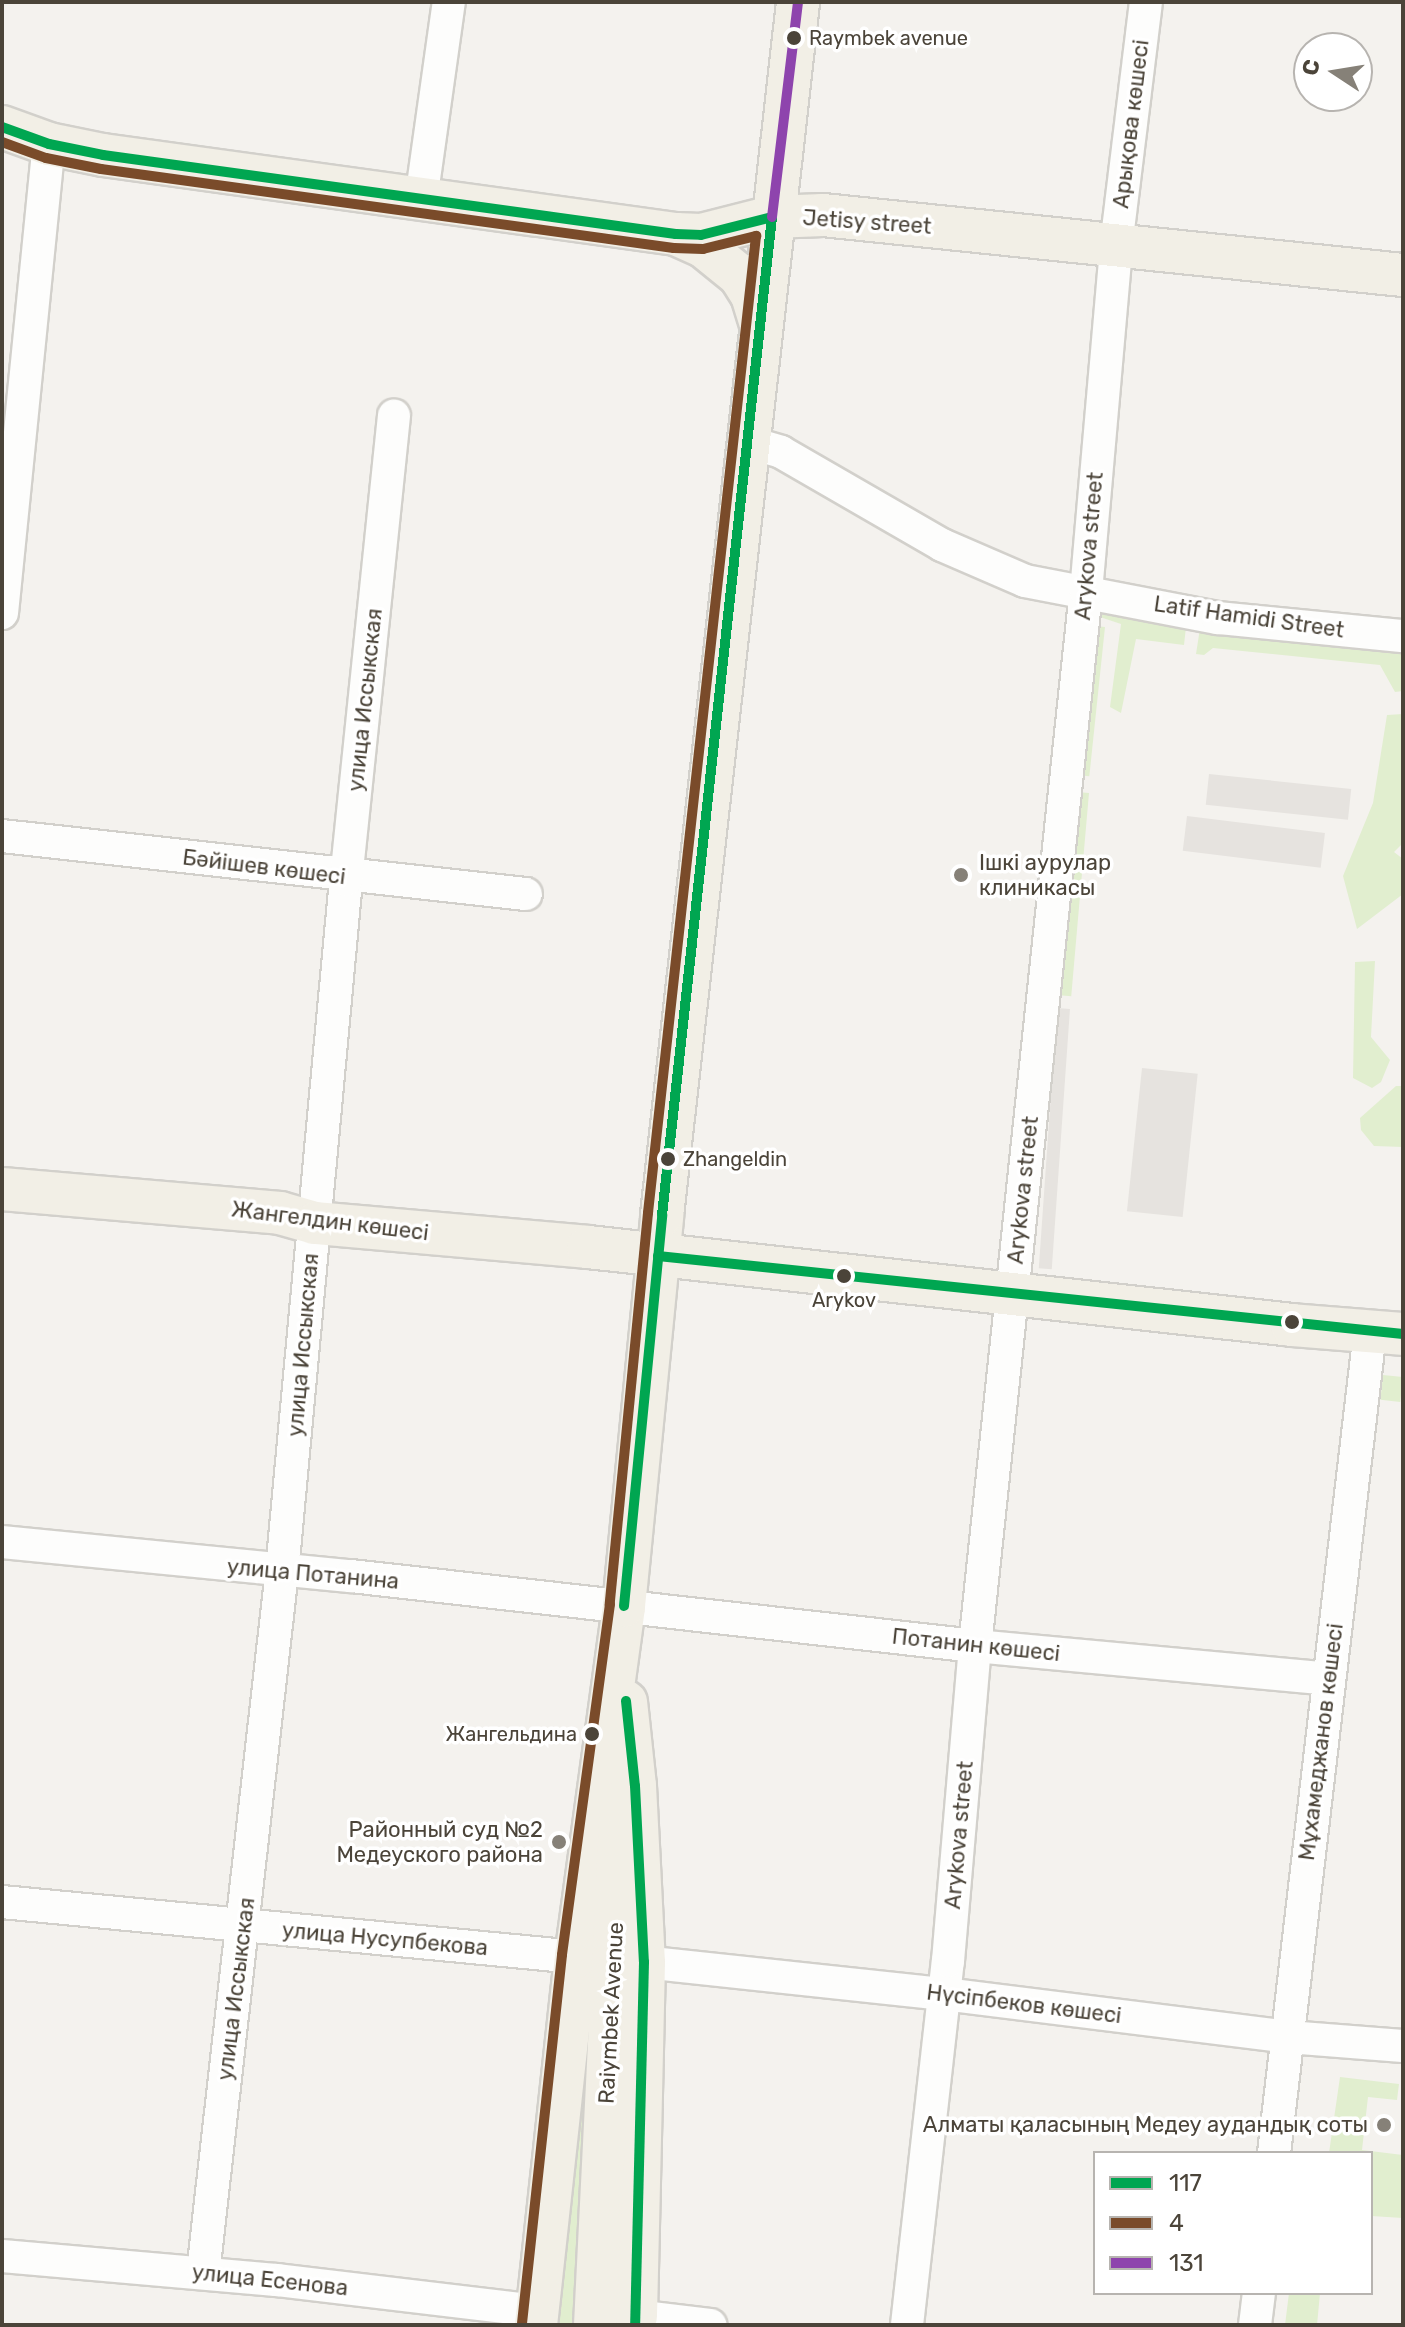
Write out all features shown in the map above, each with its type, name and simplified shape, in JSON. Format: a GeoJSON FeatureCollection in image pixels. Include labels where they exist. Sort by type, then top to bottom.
{"type":"FeatureCollection","features":[{"type":"Feature","properties":{"kind":"main road","name":"Raiymbek Avenue"},"geometry":{"type":"LineString","coordinates":[[536,2318],[576,1957],[624,1606],[658,1256],[798,2]]}},
{"type":"Feature","properties":{"kind":"main road","name":"Jetisy street"},"geometry":{"type":"LineString","coordinates":[[2,127],[49,144],[218,172],[676,234],[701,235],[772,217],[823,215],[1403,275]]}},
{"type":"Feature","properties":{"kind":"main road"},"geometry":{"type":"LineString","coordinates":[[676,234],[703,246],[740,276],[752,295],[760,321]]}},
{"type":"Feature","properties":{"kind":"main road","name":"Жангелдин көшесі"},"geometry":{"type":"LineString","coordinates":[[2,1189],[280,1213],[315,1223],[1387,1333]]}},
{"type":"Feature","properties":{"kind":"main road","name":"Raiymbek Avenue"},"geometry":{"type":"LineString","coordinates":[[595,2325],[626,1701],[624,1606]]}},
{"type":"Feature","properties":{"kind":"main road","name":"Raiymbek Avenue"},"geometry":{"type":"LineString","coordinates":[[626,1701],[635,1786],[644,1962],[636,2316]]}},
{"type":"Feature","properties":{"kind":"street"},"geometry":{"type":"LineString","coordinates":[[421,200],[449,2]]}},
{"type":"Feature","properties":{"kind":"street","name":"Арықова көшесі"},"geometry":{"type":"LineString","coordinates":[[1116,246],[1146,2]]}},
{"type":"Feature","properties":{"kind":"street"},"geometry":{"type":"LineString","coordinates":[[2,613],[8,484],[49,144]]}},
{"type":"Feature","properties":{"kind":"street","name":"Arykova street"},"geometry":{"type":"LineString","coordinates":[[907,2325],[944,1994],[975,1646],[1086,592],[1116,246]]}},
{"type":"Feature","properties":{"kind":"street","name":"улица Иссыкская"},"geometry":{"type":"LineString","coordinates":[[203,2273],[282,1571],[346,877],[394,415]]}},
{"type":"Feature","properties":{"kind":"street","name":"Latif Hamidi Street"},"geometry":{"type":"LineString","coordinates":[[747,442],[781,452],[942,545],[1025,581],[1218,618],[1403,636]]}},
{"type":"Feature","properties":{"kind":"street","name":"Бәйішев көшесі"},"geometry":{"type":"LineString","coordinates":[[2,836],[346,877],[526,894]]}},
{"type":"Feature","properties":{"kind":"street","name":"Мұхамеджанов көшесі"},"geometry":{"type":"LineString","coordinates":[[1274,2151],[1328,1679],[1387,1333]]}},
{"type":"Feature","properties":{"kind":"street","name":"улица Потанина"},"geometry":{"type":"LineString","coordinates":[[2,1542],[624,1606]]}},
{"type":"Feature","properties":{"kind":"street","name":"Потанин көшесі"},"geometry":{"type":"LineString","coordinates":[[624,1606],[975,1646],[1328,1679]]}},
{"type":"Feature","properties":{"kind":"street","name":"улица Нусупбекова"},"geometry":{"type":"LineString","coordinates":[[2,1902],[576,1957]]}},
{"type":"Feature","properties":{"kind":"street","name":"Нүсіпбеков көшесі"},"geometry":{"type":"LineString","coordinates":[[644,1962],[944,1994],[1288,2037],[1403,2046]]}},
{"type":"Feature","properties":{"kind":"street","name":"улица Есенова"},"geometry":{"type":"LineString","coordinates":[[2,2256],[203,2273],[536,2318]]}},
{"type":"Feature","properties":{"kind":"street"},"geometry":{"type":"LineString","coordinates":[[1255,2325],[1259,2295]]}},
{"type":"Feature","properties":{"kind":"street"},"geometry":{"type":"LineString","coordinates":[[636,2316],[710,2325]]}},
{"type":"Feature","properties":{"kind":"green space"},"geometry":{"type":"Polygon","coordinates":[[[1103,605],[1187,618],[1184,645],[1136,639],[1121,713],[1110,707],[1121,624],[1100,617],[1103,605]]]}},
{"type":"Feature","properties":{"kind":"green space"},"geometry":{"type":"Polygon","coordinates":[[[1201,622],[1403,643],[1403,691],[1395,692],[1380,665],[1213,648],[1204,655],[1196,654],[1201,622]]]}},
{"type":"Feature","properties":{"kind":"green space"},"geometry":{"type":"Polygon","coordinates":[[[1093,626],[1105,627],[1089,776],[1077,775],[1093,626]]]}},
{"type":"Feature","properties":{"kind":"green space"},"geometry":{"type":"Polygon","coordinates":[[[1403,714],[1403,843],[1394,852],[1403,859],[1403,894],[1357,929],[1343,876],[1373,803],[1387,715],[1403,714]]]}},
{"type":"Feature","properties":{"kind":"green space"},"geometry":{"type":"Polygon","coordinates":[[[1077,792],[1089,793],[1071,996],[1059,995],[1077,792]]]}},
{"type":"Feature","properties":{"kind":"green space"},"geometry":{"type":"Polygon","coordinates":[[[1375,961],[1371,1037],[1390,1060],[1381,1082],[1372,1088],[1353,1078],[1355,962],[1375,961]]]}},
{"type":"Feature","properties":{"kind":"green space"},"geometry":{"type":"Polygon","coordinates":[[[1396,1086],[1403,1086],[1403,1147],[1374,1146],[1361,1130],[1360,1118],[1396,1086]]]}},
{"type":"Feature","properties":{"kind":"green space"},"geometry":{"type":"Polygon","coordinates":[[[1383,1375],[1403,1377],[1400,1402],[1380,1400],[1383,1375]]]}},
{"type":"Feature","properties":{"kind":"green space"},"geometry":{"type":"Polygon","coordinates":[[[605,1805],[578,2325],[553,2325],[605,1805]]]}},
{"type":"Feature","properties":{"kind":"green space"},"geometry":{"type":"Polygon","coordinates":[[[1340,2077],[1399,2084],[1397,2100],[1368,2097],[1362,2150],[1370,2151],[1329,2151],[1340,2077]]]}},
{"type":"Feature","properties":{"kind":"green space"},"geometry":{"type":"Polygon","coordinates":[[[1373,2151],[1403,2155],[1403,2218],[1373,2216],[1373,2151]]]}},
{"type":"Feature","properties":{"kind":"green space"},"geometry":{"type":"Polygon","coordinates":[[[1289,2295],[1320,2295],[1317,2325],[1285,2325],[1289,2295]]]}},
{"type":"Feature","properties":{"kind":"shaded area"},"geometry":{"type":"Polygon","coordinates":[[[1209,774],[1351,789],[1348,820],[1206,805],[1209,774]]]}},
{"type":"Feature","properties":{"kind":"shaded area"},"geometry":{"type":"Polygon","coordinates":[[[1187,816],[1325,833],[1321,868],[1183,851],[1187,816]]]}},
{"type":"Feature","properties":{"kind":"shaded area"},"geometry":{"type":"Polygon","coordinates":[[[1057,1008],[1070,1009],[1052,1269],[1039,1268],[1057,1008]]]}},
{"type":"Feature","properties":{"kind":"shaded area"},"geometry":{"type":"Polygon","coordinates":[[[1142,1068],[1198,1074],[1183,1217],[1127,1211],[1142,1068]]]}},
{"type":"Feature","properties":{"kind":"transit line","name":"131"},"geometry":{"type":"LineString","coordinates":[[772,217],[798,2]]}},
{"type":"Feature","properties":{"kind":"transit line","name":"117"},"geometry":{"type":"LineString","coordinates":[[2,127],[49,144],[103,155],[676,234],[701,235],[772,217]]}},
{"type":"Feature","properties":{"kind":"transit line","name":"4"},"geometry":{"type":"LineString","coordinates":[[2,142],[46,158],[101,169],[674,248],[703,249],[756,236],[648,1213],[610,1604],[562,1955],[522,2323]]}},
{"type":"Feature","properties":{"kind":"transit line","name":"117"},"geometry":{"type":"LineString","coordinates":[[624,1606],[662,1215],[772,217]]}},
{"type":"Feature","properties":{"kind":"transit line","name":"117"},"geometry":{"type":"LineString","coordinates":[[658,1256],[1403,1334]]}},
{"type":"Feature","properties":{"kind":"transit line","name":"117"},"geometry":{"type":"LineString","coordinates":[[626,1701],[635,1786],[644,1962],[635,2325]]}},
{"type":"Feature","properties":{"kind":"place","name":"Raymbek avenue"},"geometry":{"type":"Point","coordinates":[794,38]}},
{"type":"Feature","properties":{"kind":"place","name":"Ішкі аурулар клиникасы"},"geometry":{"type":"Point","coordinates":[961,875]}},
{"type":"Feature","properties":{"kind":"place","name":"Zhangeldin"},"geometry":{"type":"Point","coordinates":[668,1159]}},
{"type":"Feature","properties":{"kind":"place","name":"Arykov"},"geometry":{"type":"Point","coordinates":[844,1276]}},
{"type":"Feature","properties":{"kind":"place","name":"Жангельдина"},"geometry":{"type":"Point","coordinates":[592,1734]}},
{"type":"Feature","properties":{"kind":"place","name":"Районный суд №2 Медеуского района"},"geometry":{"type":"Point","coordinates":[559,1842]}},
{"type":"Feature","properties":{"kind":"place","name":"Алматы қаласының Медеу аудандық соты"},"geometry":{"type":"Point","coordinates":[1384,2125]}}]}
